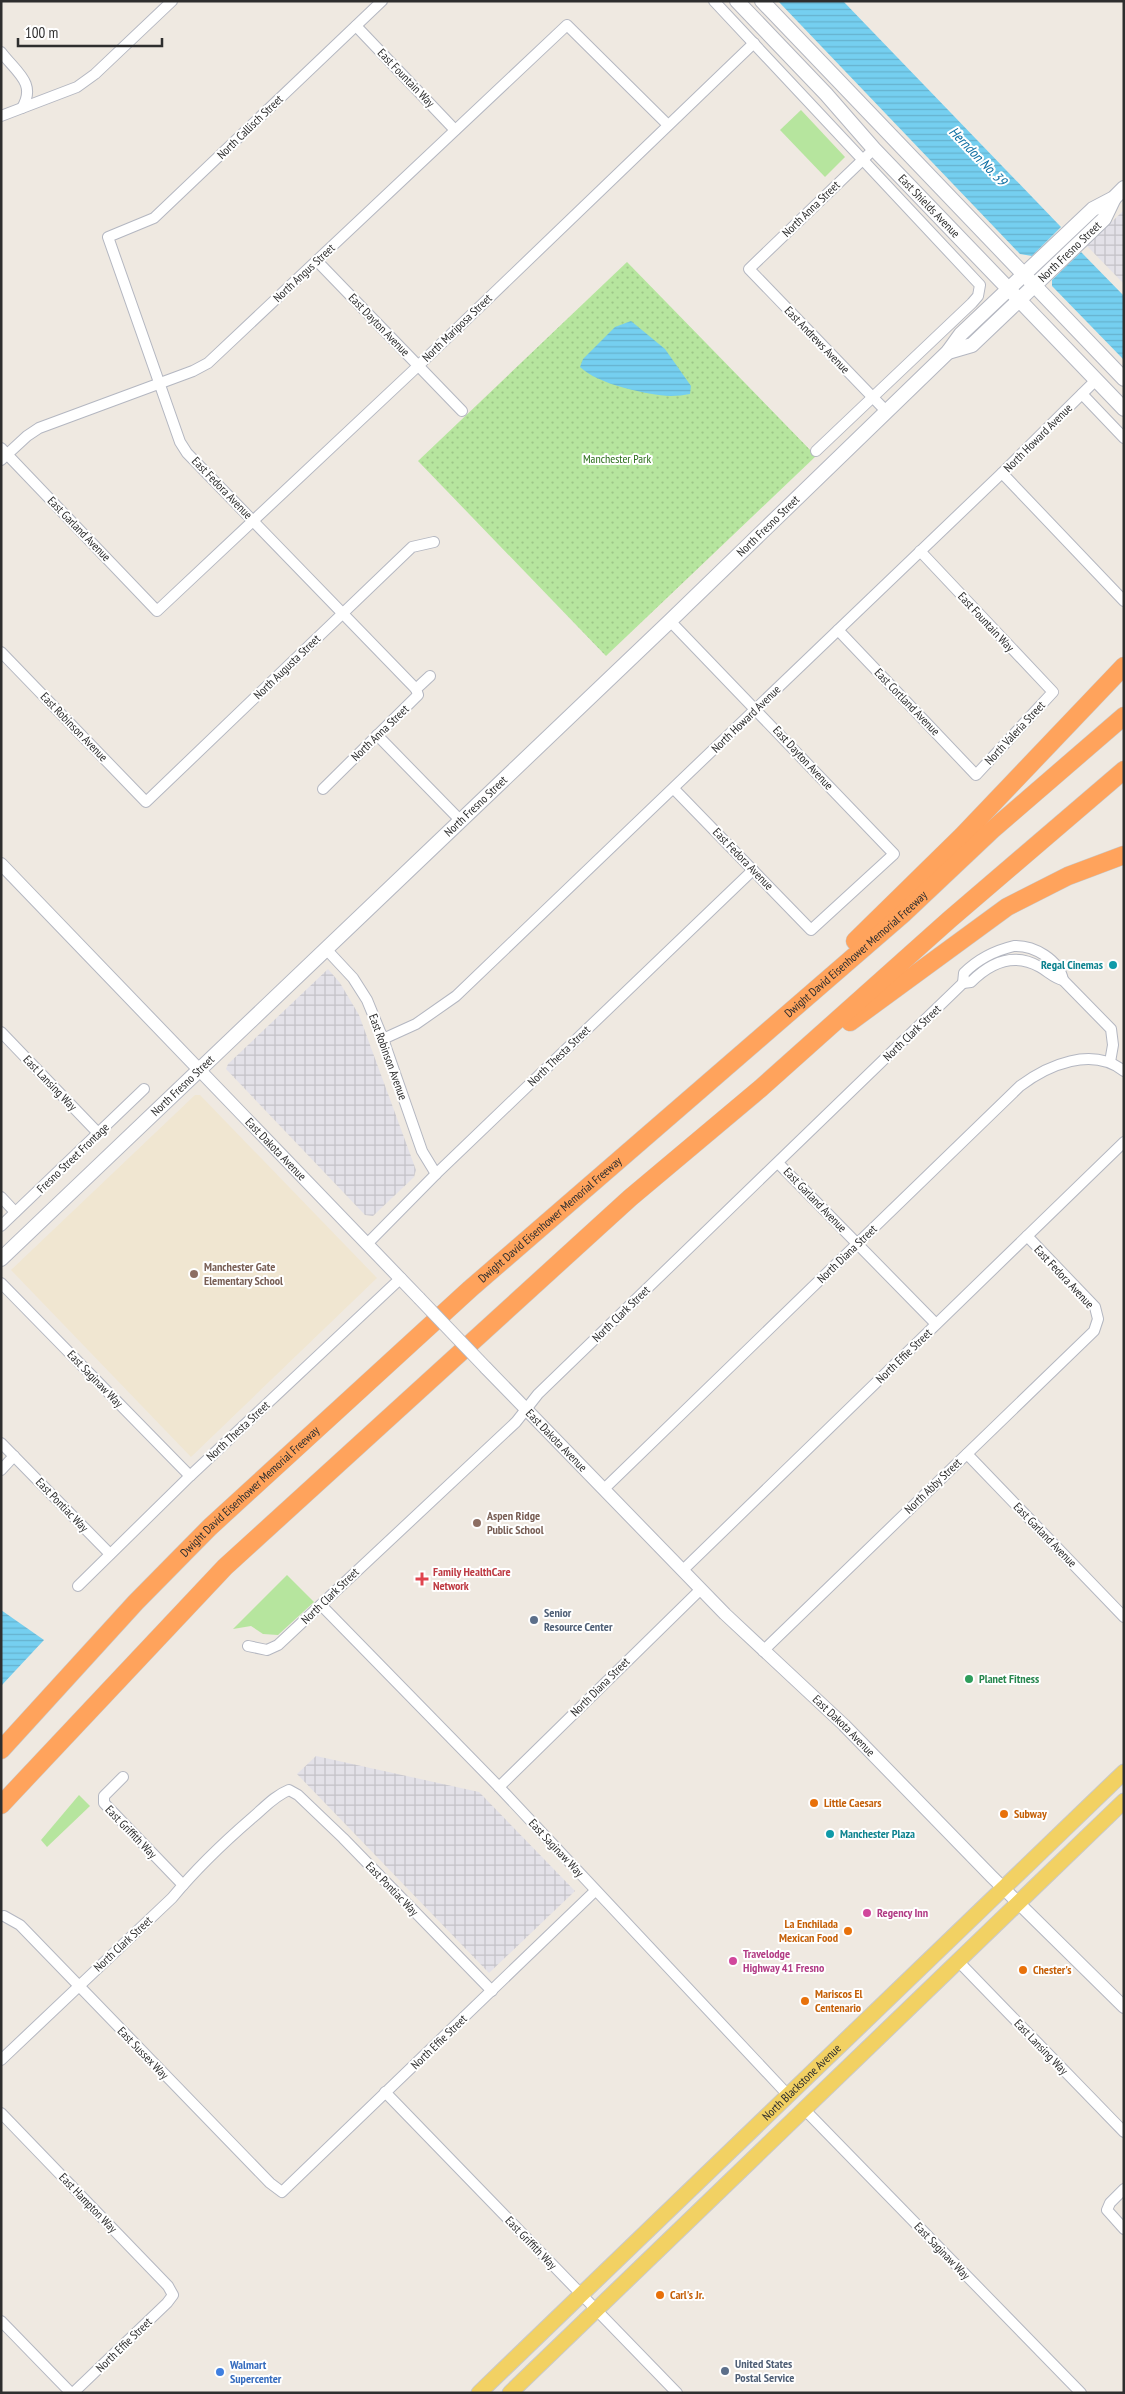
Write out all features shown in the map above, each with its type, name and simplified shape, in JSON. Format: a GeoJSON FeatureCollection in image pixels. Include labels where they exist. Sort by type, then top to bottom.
{"type":"FeatureCollection","features":[{"type":"Feature","properties":{"kind":"highway"},"geometry":{"type":"LineString","coordinates":[[738,1055],[962,836],[1124,666]]}},
{"type":"Feature","properties":{"kind":"highway","name":"Dwight David Eisenhower Memorial Freeway"},"geometry":{"type":"LineString","coordinates":[[4,1747],[136,1602],[210,1527],[470,1289],[903,914],[992,830],[1124,716]]}},
{"type":"Feature","properties":{"kind":"highway"},"geometry":{"type":"LineString","coordinates":[[1,1804],[225,1567],[630,1198],[761,1088],[949,920],[1124,770]]}},
{"type":"Feature","properties":{"kind":"highway"},"geometry":{"type":"LineString","coordinates":[[761,1088],[1007,907],[1068,876],[1124,855]]}},
{"type":"Feature","properties":{"kind":"main road","name":"East Shields Avenue"},"geometry":{"type":"LineString","coordinates":[[737,1],[826,94],[874,149],[1124,409]]}},
{"type":"Feature","properties":{"kind":"main road","name":"East Shields Avenue"},"geometry":{"type":"LineString","coordinates":[[762,1],[1124,379]]}},
{"type":"Feature","properties":{"kind":"main road"},"geometry":{"type":"LineString","coordinates":[[874,149],[886,147],[891,150],[926,185],[957,206]]}},
{"type":"Feature","properties":{"kind":"main road","name":"North Fresno Street"},"geometry":{"type":"LineString","coordinates":[[948,352],[972,345],[1104,219],[1119,193]]}},
{"type":"Feature","properties":{"kind":"main road","name":"North Fresno Street"},"geometry":{"type":"LineString","coordinates":[[1,1258],[670,621],[948,352],[961,334],[1093,209],[1119,193]]}},
{"type":"Feature","properties":{"kind":"main road","name":"North Blackstone Avenue"},"geometry":{"type":"LineString","coordinates":[[479,2393],[1124,1772]]}},
{"type":"Feature","properties":{"kind":"main road","name":"North Blackstone Avenue"},"geometry":{"type":"LineString","coordinates":[[510,2393],[1124,1801]]}},
{"type":"Feature","properties":{"kind":"main road"},"geometry":{"type":"LineString","coordinates":[[804,2109],[801,2104],[801,2098],[827,2071],[829,2056]]}},
{"type":"Feature","properties":{"kind":"main road"},"geometry":{"type":"LineString","coordinates":[[746,2165],[756,2143],[790,2108],[791,2101],[788,2096]]}},
{"type":"Feature","properties":{"kind":"street"},"geometry":{"type":"LineString","coordinates":[[1,116],[61,94],[95,74],[172,1]]}},
{"type":"Feature","properties":{"kind":"street","name":"North Callisch Street"},"geometry":{"type":"LineString","coordinates":[[108,237],[154,218],[382,1]]}},
{"type":"Feature","properties":{"kind":"street"},"geometry":{"type":"LineString","coordinates":[[714,1],[980,286],[978,296],[816,451]]}},
{"type":"Feature","properties":{"kind":"street","name":"North Angus Street"},"geometry":{"type":"LineString","coordinates":[[3,454],[39,428],[193,372],[208,363],[567,25],[668,126]]}},
{"type":"Feature","properties":{"kind":"street","name":"East Fountain Way"},"geometry":{"type":"LineString","coordinates":[[356,26],[455,130]]}},
{"type":"Feature","properties":{"kind":"street","name":"North Mariposa Street"},"geometry":{"type":"LineString","coordinates":[[157,611],[418,366],[754,43]]}},
{"type":"Feature","properties":{"kind":"street"},"geometry":{"type":"LineString","coordinates":[[1,52],[27,83],[28,96],[22,108]]}},
{"type":"Feature","properties":{"kind":"street","name":"North Anna Street"},"geometry":{"type":"LineString","coordinates":[[749,269],[874,149]]}},
{"type":"Feature","properties":{"kind":"street","name":"East Fedora Avenue"},"geometry":{"type":"LineString","coordinates":[[108,237],[175,432],[184,448],[416,689]]}},
{"type":"Feature","properties":{"kind":"street","name":"East Dayton Avenue"},"geometry":{"type":"LineString","coordinates":[[317,261],[462,411]]}},
{"type":"Feature","properties":{"kind":"street","name":"East Andrews Avenue"},"geometry":{"type":"LineString","coordinates":[[749,269],[886,411]]}},
{"type":"Feature","properties":{"kind":"street","name":"North Howard Avenue"},"geometry":{"type":"LineString","coordinates":[[384,1040],[416,1024],[456,996],[674,789],[1096,380]]}},
{"type":"Feature","properties":{"kind":"street"},"geometry":{"type":"LineString","coordinates":[[1082,394],[1124,438]]}},
{"type":"Feature","properties":{"kind":"street","name":"East Garland Avenue"},"geometry":{"type":"LineString","coordinates":[[3,454],[157,611]]}},
{"type":"Feature","properties":{"kind":"street"},"geometry":{"type":"LineString","coordinates":[[1002,473],[1124,601]]}},
{"type":"Feature","properties":{"kind":"street","name":"North Augusta Street"},"geometry":{"type":"LineString","coordinates":[[146,802],[412,547],[434,542]]}},
{"type":"Feature","properties":{"kind":"street","name":"East Fountain Way"},"geometry":{"type":"LineString","coordinates":[[920,551],[1053,692]]}},
{"type":"Feature","properties":{"kind":"street","name":"East Dayton Avenue"},"geometry":{"type":"LineString","coordinates":[[670,621],[894,854],[811,930]]}},
{"type":"Feature","properties":{"kind":"street","name":"East Cortland Avenue"},"geometry":{"type":"LineString","coordinates":[[838,630],[976,775]]}},
{"type":"Feature","properties":{"kind":"street","name":"East Robinson Avenue"},"geometry":{"type":"LineString","coordinates":[[1,652],[146,802]]}},
{"type":"Feature","properties":{"kind":"street","name":"North Anna Street"},"geometry":{"type":"LineString","coordinates":[[322,789],[418,695],[416,689],[430,676]]}},
{"type":"Feature","properties":{"kind":"street","name":"North Valeria Street"},"geometry":{"type":"LineString","coordinates":[[976,775],[1053,692]]}},
{"type":"Feature","properties":{"kind":"street"},"geometry":{"type":"LineString","coordinates":[[378,735],[460,820]]}},
{"type":"Feature","properties":{"kind":"street","name":"East Fedora Avenue"},"geometry":{"type":"LineString","coordinates":[[674,789],[811,930]]}},
{"type":"Feature","properties":{"kind":"street","name":"East Dakota Avenue"},"geometry":{"type":"LineString","coordinates":[[1,864],[701,1589],[763,1651],[848,1729],[1124,2007]]}},
{"type":"Feature","properties":{"kind":"street","name":"North Thesta Street"},"geometry":{"type":"LineString","coordinates":[[367,1244],[436,1174],[753,870]]}},
{"type":"Feature","properties":{"kind":"street","name":"North Clark Street"},"geometry":{"type":"LineString","coordinates":[[963,983],[964,974],[974,963],[997,950],[1014,946],[1031,948],[1046,957],[1061,971],[1064,980]]}},
{"type":"Feature","properties":{"kind":"street","name":"East Robinson Avenue"},"geometry":{"type":"LineString","coordinates":[[326,949],[353,978],[362,993],[384,1040],[422,1150],[436,1174]]}},
{"type":"Feature","properties":{"kind":"street","name":"North Clark Street"},"geometry":{"type":"LineString","coordinates":[[248,1646],[267,1650],[278,1645],[516,1422],[538,1394],[963,983],[971,982],[989,966],[1005,960],[1023,960],[1039,966],[1055,978],[1064,980]]}},
{"type":"Feature","properties":{"kind":"street"},"geometry":{"type":"LineString","coordinates":[[1064,980],[1111,1028],[1113,1044],[1110,1062],[1124,1071]]}},
{"type":"Feature","properties":{"kind":"street","name":"East Lansing Way"},"geometry":{"type":"LineString","coordinates":[[1,1032],[98,1133]]}},
{"type":"Feature","properties":{"kind":"street","name":"North Diana Street"},"geometry":{"type":"LineString","coordinates":[[604,1489],[1020,1086],[1047,1068],[1079,1059],[1110,1062]]}},
{"type":"Feature","properties":{"kind":"street","name":"Fresno Street Frontage"},"geometry":{"type":"LineString","coordinates":[[1,1226],[144,1089]]}},
{"type":"Feature","properties":{"kind":"street","name":"North Effie Street"},"geometry":{"type":"LineString","coordinates":[[683,1570],[1124,1142]]}},
{"type":"Feature","properties":{"kind":"street","name":"East Garland Avenue"},"geometry":{"type":"LineString","coordinates":[[778,1162],[936,1324]]}},
{"type":"Feature","properties":{"kind":"street"},"geometry":{"type":"LineString","coordinates":[[1,1197],[16,1212]]}},
{"type":"Feature","properties":{"kind":"street","name":"East Fedora Avenue"},"geometry":{"type":"LineString","coordinates":[[1027,1236],[1095,1307],[1098,1319]]}},
{"type":"Feature","properties":{"kind":"street","name":"North Thesta Street"},"geometry":{"type":"LineString","coordinates":[[78,1586],[190,1476],[400,1278]]}},
{"type":"Feature","properties":{"kind":"street","name":"East Saginaw Way"},"geometry":{"type":"LineString","coordinates":[[1,1283],[190,1476]]}},
{"type":"Feature","properties":{"kind":"street","name":"North Abby Street"},"geometry":{"type":"LineString","coordinates":[[763,1651],[1094,1331],[1098,1319]]}},
{"type":"Feature","properties":{"kind":"street","name":"East Pontiac Way"},"geometry":{"type":"LineString","coordinates":[[1,1443],[110,1554]]}},
{"type":"Feature","properties":{"kind":"street","name":"East Garland Avenue"},"geometry":{"type":"LineString","coordinates":[[967,1454],[1124,1617]]}},
{"type":"Feature","properties":{"kind":"street"},"geometry":{"type":"LineString","coordinates":[[1,1470],[14,1456]]}},
{"type":"Feature","properties":{"kind":"street","name":"North Diana Street"},"geometry":{"type":"LineString","coordinates":[[499,1787],[701,1589]]}},
{"type":"Feature","properties":{"kind":"street","name":"East Saginaw Way"},"geometry":{"type":"LineString","coordinates":[[321,1605],[499,1787],[788,2096]]}},
{"type":"Feature","properties":{"kind":"street","name":"East Griffith Way"},"geometry":{"type":"LineString","coordinates":[[123,1777],[104,1796],[104,1803],[182,1885]]}},
{"type":"Feature","properties":{"kind":"street","name":"North Clark Street"},"geometry":{"type":"LineString","coordinates":[[1,2060],[235,1833],[279,1794],[289,1790]]}},
{"type":"Feature","properties":{"kind":"street","name":"East Pontiac Way"},"geometry":{"type":"LineString","coordinates":[[289,1790],[298,1795],[343,1838],[492,1991]]}},
{"type":"Feature","properties":{"kind":"street","name":"North Effie Street"},"geometry":{"type":"LineString","coordinates":[[282,2192],[595,1891]]}},
{"type":"Feature","properties":{"kind":"street","name":"East Sussex Way"},"geometry":{"type":"LineString","coordinates":[[4,1916],[20,1925],[270,2183],[282,2192]]}},
{"type":"Feature","properties":{"kind":"street","name":"East Lansing Way"},"geometry":{"type":"LineString","coordinates":[[958,1961],[1124,2132]]}},
{"type":"Feature","properties":{"kind":"street","name":"East Griffith Way"},"geometry":{"type":"LineString","coordinates":[[385,2092],[677,2393]]}},
{"type":"Feature","properties":{"kind":"street","name":"East Saginaw Way"},"geometry":{"type":"LineString","coordinates":[[804,2109],[1081,2393]]}},
{"type":"Feature","properties":{"kind":"street","name":"East Hampton Way"},"geometry":{"type":"LineString","coordinates":[[1,2113],[168,2286],[172,2295]]}},
{"type":"Feature","properties":{"kind":"street"},"geometry":{"type":"LineString","coordinates":[[1124,2189],[1110,2203],[1107,2210],[1124,2229]]}},
{"type":"Feature","properties":{"kind":"street","name":"North Effie Street"},"geometry":{"type":"LineString","coordinates":[[72,2393],[167,2303],[172,2295]]}},
{"type":"Feature","properties":{"kind":"street"},"geometry":{"type":"LineString","coordinates":[[1,2321],[72,2393]]}},
{"type":"Feature","properties":{"kind":"shaded area"},"geometry":{"type":"Polygon","coordinates":[[[1124,210],[1124,284],[1087,246],[1124,210]]]}},
{"type":"Feature","properties":{"kind":"shaded area"},"geometry":{"type":"Polygon","coordinates":[[[328,969],[340,983],[359,1015],[416,1170],[414,1177],[373,1216],[365,1215],[226,1069],[228,1064],[328,969]]]}},
{"type":"Feature","properties":{"kind":"shaded area","name":"Manchester Gate Elementary School"},"geometry":{"type":"Polygon","coordinates":[[[195,1095],[200,1095],[377,1278],[191,1457],[11,1270],[195,1095]]]}},
{"type":"Feature","properties":{"kind":"shaded area"},"geometry":{"type":"Polygon","coordinates":[[[316,1756],[479,1792],[575,1891],[489,1973],[297,1774],[316,1756]]]}},
{"type":"Feature","properties":{"kind":"green space"},"geometry":{"type":"Polygon","coordinates":[[[801,110],[845,157],[825,177],[780,130],[801,110]]]}},
{"type":"Feature","properties":{"kind":"green space","name":"Manchester Park"},"geometry":{"type":"Polygon","coordinates":[[[627,262],[816,456],[606,656],[418,461],[627,262]]]}},
{"type":"Feature","properties":{"kind":"green space"},"geometry":{"type":"Polygon","coordinates":[[[287,1575],[314,1602],[278,1635],[263,1634],[251,1626],[233,1629],[287,1575]]]}},
{"type":"Feature","properties":{"kind":"green space"},"geometry":{"type":"Polygon","coordinates":[[[79,1795],[90,1806],[47,1847],[41,1840],[79,1795]]]}},
{"type":"Feature","properties":{"kind":"water","name":"Herndon No. 39"},"geometry":{"type":"Polygon","coordinates":[[[778,1],[843,1],[1061,227],[1032,256],[1020,254],[778,1]]]}},
{"type":"Feature","properties":{"kind":"water"},"geometry":{"type":"Polygon","coordinates":[[[1081,252],[1124,296],[1124,360],[1052,286],[1052,280],[1081,252]]]}},
{"type":"Feature","properties":{"kind":"water"},"geometry":{"type":"Polygon","coordinates":[[[631,321],[665,349],[691,386],[690,394],[671,396],[636,391],[598,379],[580,367],[583,359],[615,327],[631,321]]]}},
{"type":"Feature","properties":{"kind":"water"},"geometry":{"type":"Polygon","coordinates":[[[1,1610],[44,1640],[1,1686],[1,1610]]]}},
{"type":"Feature","properties":{"kind":"place","name":"Regal Cinemas"},"geometry":{"type":"Point","coordinates":[1113,965]}},
{"type":"Feature","properties":{"kind":"place","name":"Manchester Gate Elementary School"},"geometry":{"type":"Point","coordinates":[194,1274]}},
{"type":"Feature","properties":{"kind":"place","name":"Aspen Ridge Public School"},"geometry":{"type":"Point","coordinates":[477,1523]}},
{"type":"Feature","properties":{"kind":"place","name":"Family HealthCare Network"},"geometry":{"type":"Point","coordinates":[422,1579]}},
{"type":"Feature","properties":{"kind":"place","name":"Senior Resource Center"},"geometry":{"type":"Point","coordinates":[534,1620]}},
{"type":"Feature","properties":{"kind":"place","name":"Planet Fitness"},"geometry":{"type":"Point","coordinates":[969,1679]}},
{"type":"Feature","properties":{"kind":"place","name":"Little Caesars"},"geometry":{"type":"Point","coordinates":[814,1803]}},
{"type":"Feature","properties":{"kind":"place","name":"Subway"},"geometry":{"type":"Point","coordinates":[1004,1814]}},
{"type":"Feature","properties":{"kind":"place","name":"Manchester Plaza"},"geometry":{"type":"Point","coordinates":[830,1834]}},
{"type":"Feature","properties":{"kind":"place","name":"Regency Inn"},"geometry":{"type":"Point","coordinates":[867,1913]}},
{"type":"Feature","properties":{"kind":"place","name":"La Enchilada Mexican Food"},"geometry":{"type":"Point","coordinates":[848,1931]}},
{"type":"Feature","properties":{"kind":"place","name":"Travelodge Highway 41 Fresno"},"geometry":{"type":"Point","coordinates":[733,1961]}},
{"type":"Feature","properties":{"kind":"place","name":"Chester's"},"geometry":{"type":"Point","coordinates":[1023,1970]}},
{"type":"Feature","properties":{"kind":"place","name":"Mariscos El Centenario"},"geometry":{"type":"Point","coordinates":[805,2001]}},
{"type":"Feature","properties":{"kind":"place","name":"Carl's Jr."},"geometry":{"type":"Point","coordinates":[660,2295]}},
{"type":"Feature","properties":{"kind":"place","name":"United States Postal Service"},"geometry":{"type":"Point","coordinates":[725,2371]}},
{"type":"Feature","properties":{"kind":"place","name":"Walmart Supercenter"},"geometry":{"type":"Point","coordinates":[220,2372]}}]}
